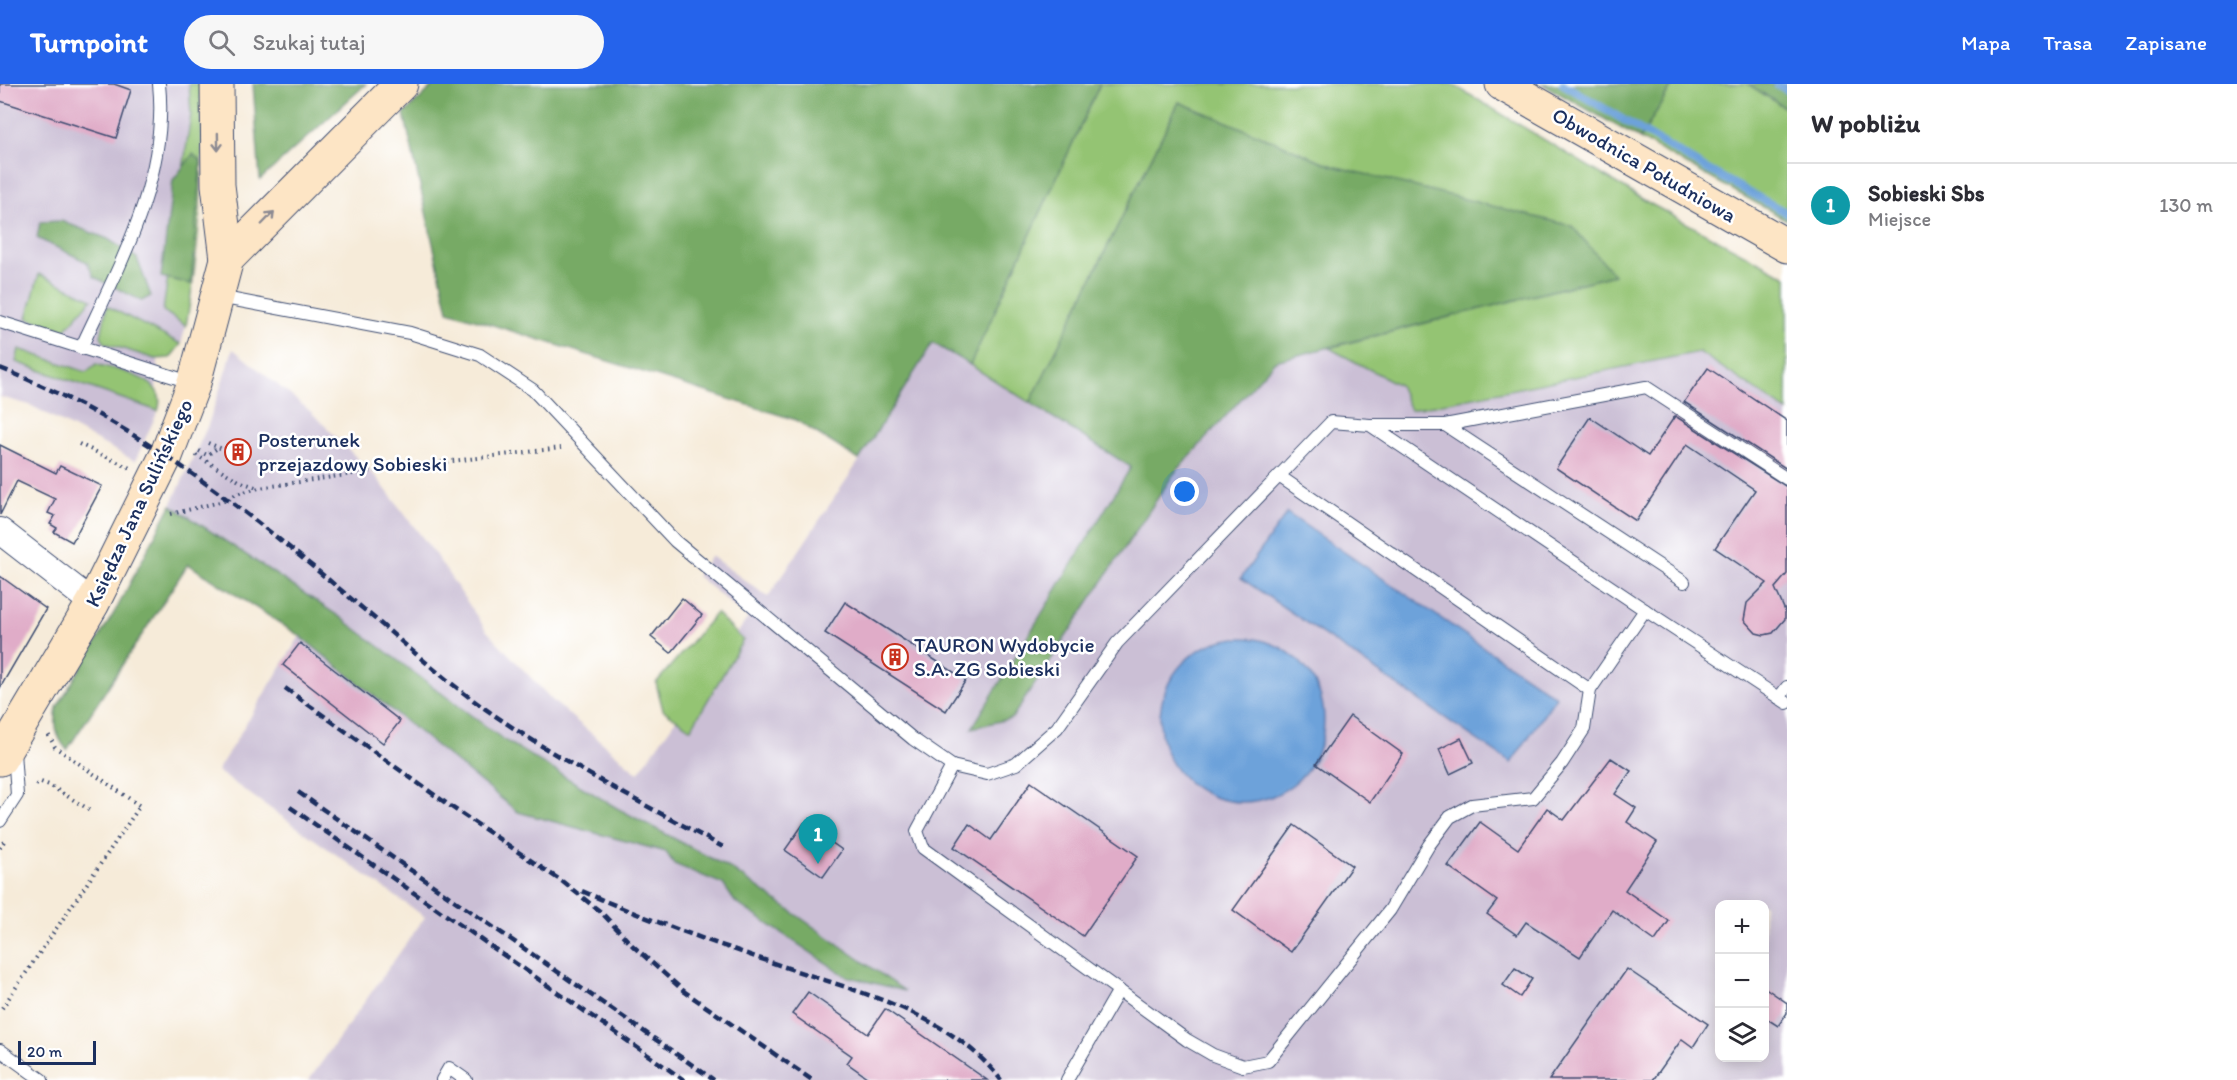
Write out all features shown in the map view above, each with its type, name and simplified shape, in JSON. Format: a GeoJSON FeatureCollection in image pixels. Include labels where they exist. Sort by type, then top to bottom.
{"type":"FeatureCollection","features":[{"type":"Feature","properties":{"kind":"street"},"geometry":{"type":"LineString","coordinates":[[217,84],[218,185],[227,260]]}},
{"type":"Feature","properties":{"kind":"street"},"geometry":{"type":"LineString","coordinates":[[227,260],[401,84]]}},
{"type":"Feature","properties":{"kind":"street","name":"Obwodnica Południowa"},"geometry":{"type":"LineString","coordinates":[[1502,84],[1787,246]]}},
{"type":"Feature","properties":{"kind":"street","name":"Księdza Jana Sulińskiego"},"geometry":{"type":"LineString","coordinates":[[6,748],[93,603],[172,441],[194,383],[219,297],[227,260]]}},
{"type":"Feature","properties":{"kind":"street"},"geometry":{"type":"LineString","coordinates":[[0,531],[93,603]]}},
{"type":"Feature","properties":{"kind":"lane"},"geometry":{"type":"LineString","coordinates":[[81,348],[134,230],[151,180],[159,132],[159,84]]}},
{"type":"Feature","properties":{"kind":"lane"},"geometry":{"type":"LineString","coordinates":[[219,297],[410,333],[480,355],[533,390],[675,541],[913,739],[952,766],[987,774],[1016,764],[1057,728],[1117,643],[1331,422],[1370,425],[1445,425],[1646,387],[1787,479]]}},
{"type":"Feature","properties":{"kind":"lane"},"geometry":{"type":"LineString","coordinates":[[0,322],[194,383]]}},
{"type":"Feature","properties":{"kind":"lane"},"geometry":{"type":"LineString","coordinates":[[1370,425],[1783,700],[1787,687]]}},
{"type":"Feature","properties":{"kind":"lane"},"geometry":{"type":"LineString","coordinates":[[1445,425],[1684,582]]}},
{"type":"Feature","properties":{"kind":"lane"},"geometry":{"type":"LineString","coordinates":[[1279,476],[1590,690]]}},
{"type":"Feature","properties":{"kind":"lane"},"geometry":{"type":"LineString","coordinates":[[952,766],[917,831],[923,848],[1187,1040],[1213,1055],[1243,1066],[1268,1061],[1390,910],[1429,845],[1450,818],[1472,805],[1533,798],[1562,763],[1584,729],[1590,690],[1645,610]]}},
{"type":"Feature","properties":{"kind":"lane"},"geometry":{"type":"LineString","coordinates":[[0,821],[17,795],[6,748]]}},
{"type":"Feature","properties":{"kind":"lane"},"geometry":{"type":"LineString","coordinates":[[1067,1080],[1119,990]]}},
{"type":"Feature","properties":{"kind":"lane"},"geometry":{"type":"LineString","coordinates":[[0,1050],[42,1080]]}},
{"type":"Feature","properties":{"kind":"lane"},"geometry":{"type":"LineString","coordinates":[[442,1080],[449,1068],[466,1080]]}},
{"type":"Feature","properties":{"kind":"path"},"geometry":{"type":"LineString","coordinates":[[172,441],[239,481],[259,488]]}},
{"type":"Feature","properties":{"kind":"path"},"geometry":{"type":"LineString","coordinates":[[208,442],[227,451]]}},
{"type":"Feature","properties":{"kind":"path"},"geometry":{"type":"LineString","coordinates":[[79,444],[136,471]]}},
{"type":"Feature","properties":{"kind":"path"},"geometry":{"type":"LineString","coordinates":[[162,515],[228,500],[236,494],[259,488],[300,480],[586,445]]}},
{"type":"Feature","properties":{"kind":"path"},"geometry":{"type":"LineString","coordinates":[[208,453],[219,447]]}},
{"type":"Feature","properties":{"kind":"path"},"geometry":{"type":"LineString","coordinates":[[2,1008],[140,806],[55,747],[48,734],[47,726]]}},
{"type":"Feature","properties":{"kind":"path"},"geometry":{"type":"LineString","coordinates":[[34,787],[41,782],[49,785],[90,810]]}},
{"type":"Feature","properties":{"kind":"path"},"geometry":{"type":"LineString","coordinates":[[0,848],[10,831]]}},
{"type":"Feature","properties":{"kind":"shaded area"},"geometry":{"type":"Polygon","coordinates":[[[0,84],[189,84],[191,114],[163,311],[186,326],[181,344],[160,334],[156,390],[149,407],[158,411],[135,461],[30,405],[0,397],[0,84]]]}},
{"type":"Feature","properties":{"kind":"shaded area"},"geometry":{"type":"Polygon","coordinates":[[[933,342],[1140,472],[1173,475],[1275,361],[1329,348],[1399,385],[1410,410],[1699,352],[1787,411],[1787,1080],[309,1080],[425,917],[217,771],[300,636],[518,812],[617,808],[504,740],[340,617],[171,505],[208,425],[233,349],[310,411],[377,478],[435,554],[486,630],[553,701],[638,773],[748,618],[697,576],[711,556],[768,597],[859,461],[933,342]]]}},
{"type":"Feature","properties":{"kind":"green space"},"geometry":{"type":"Polygon","coordinates":[[[189,84],[200,84],[202,145],[198,236],[186,326],[163,311],[191,114],[189,84]]]}},
{"type":"Feature","properties":{"kind":"green space"},"geometry":{"type":"Polygon","coordinates":[[[253,84],[366,84],[260,180],[253,84]]]}},
{"type":"Feature","properties":{"kind":"green space"},"geometry":{"type":"Polygon","coordinates":[[[435,84],[1100,84],[970,365],[933,343],[859,460],[796,420],[448,311],[404,114],[435,84]]]}},
{"type":"Feature","properties":{"kind":"green space"},"geometry":{"type":"Polygon","coordinates":[[[1100,84],[1452,84],[1649,203],[1787,277],[1787,411],[1699,352],[1410,410],[1399,385],[1329,348],[1613,275],[1333,166],[1179,102],[1030,403],[970,365],[1100,84]]]}},
{"type":"Feature","properties":{"kind":"green space"},"geometry":{"type":"Polygon","coordinates":[[[1542,84],[1673,84],[1640,139],[1542,84]]]}},
{"type":"Feature","properties":{"kind":"green space"},"geometry":{"type":"Polygon","coordinates":[[[1673,84],[1748,84],[1787,109],[1787,220],[1640,139],[1673,84]]]}},
{"type":"Feature","properties":{"kind":"green space"},"geometry":{"type":"Polygon","coordinates":[[[1748,84],[1787,84],[1787,109],[1748,84]]]}},
{"type":"Feature","properties":{"kind":"green space"},"geometry":{"type":"Polygon","coordinates":[[[1179,102],[1333,166],[1572,226],[1614,275],[1275,361],[1173,475],[1012,718],[972,728],[1131,467],[1030,403],[1179,102]]]}},
{"type":"Feature","properties":{"kind":"green space"},"geometry":{"type":"Polygon","coordinates":[[[193,154],[201,161],[191,284],[161,277],[173,180],[193,154]]]}},
{"type":"Feature","properties":{"kind":"green space"},"geometry":{"type":"Polygon","coordinates":[[[61,221],[108,239],[137,258],[151,296],[142,301],[94,277],[87,262],[37,238],[40,222],[61,221]]]}},
{"type":"Feature","properties":{"kind":"green space"},"geometry":{"type":"Polygon","coordinates":[[[39,274],[92,299],[65,330],[27,318],[39,274]]]}},
{"type":"Feature","properties":{"kind":"green space"},"geometry":{"type":"Polygon","coordinates":[[[107,306],[181,344],[170,358],[155,359],[105,343],[101,336],[107,306]]]}},
{"type":"Feature","properties":{"kind":"green space"},"geometry":{"type":"Polygon","coordinates":[[[19,349],[86,372],[96,364],[140,378],[156,391],[160,400],[158,411],[16,362],[19,349]]]}},
{"type":"Feature","properties":{"kind":"green space"},"geometry":{"type":"Polygon","coordinates":[[[171,505],[340,617],[504,740],[617,808],[731,869],[905,991],[846,976],[735,902],[723,884],[674,864],[666,852],[518,812],[300,636],[188,564],[67,750],[56,730],[57,707],[117,608],[171,505]]]}},
{"type":"Feature","properties":{"kind":"green space"},"geometry":{"type":"Polygon","coordinates":[[[716,613],[743,640],[691,729],[663,710],[656,683],[716,613]]]}},
{"type":"Feature","properties":{"kind":"water"},"geometry":{"type":"Polygon","coordinates":[[[1287,513],[1556,697],[1511,763],[1241,578],[1287,513]]]}},
{"type":"Feature","properties":{"kind":"water"},"geometry":{"type":"Polygon","coordinates":[[[1242,638],[1273,645],[1300,662],[1317,689],[1324,720],[1317,751],[1300,778],[1273,795],[1242,802],[1211,795],[1184,778],[1167,751],[1160,720],[1167,689],[1184,662],[1211,645],[1242,638]]]}},
{"type":"Feature","properties":{"kind":"building"},"geometry":{"type":"Polygon","coordinates":[[[0,84],[114,84],[131,90],[116,138],[0,101],[0,84]]]}},
{"type":"Feature","properties":{"kind":"building"},"geometry":{"type":"Polygon","coordinates":[[[1708,368],[1787,421],[1787,469],[1684,402],[1708,368]]]}},
{"type":"Feature","properties":{"kind":"building"},"geometry":{"type":"Polygon","coordinates":[[[1675,416],[1787,487],[1787,574],[1775,588],[1785,611],[1785,619],[1773,633],[1764,635],[1756,633],[1744,620],[1747,603],[1767,583],[1715,548],[1755,490],[1687,444],[1636,521],[1556,468],[1590,417],[1648,456],[1675,416]]]}},
{"type":"Feature","properties":{"kind":"building"},"geometry":{"type":"Polygon","coordinates":[[[0,445],[56,473],[60,466],[102,486],[72,542],[54,532],[57,528],[50,524],[55,516],[48,513],[55,499],[17,481],[0,515],[0,445]]]}},
{"type":"Feature","properties":{"kind":"building"},"geometry":{"type":"Polygon","coordinates":[[[0,576],[46,609],[0,688],[0,576]]]}},
{"type":"Feature","properties":{"kind":"building"},"geometry":{"type":"Polygon","coordinates":[[[682,598],[702,615],[671,653],[651,637],[682,598]]]}},
{"type":"Feature","properties":{"kind":"building","name":"TAURON Wydobycie S.A. ZG Sobieski"},"geometry":{"type":"Polygon","coordinates":[[[845,602],[966,680],[946,711],[825,633],[845,602]]]}},
{"type":"Feature","properties":{"kind":"building"},"geometry":{"type":"Polygon","coordinates":[[[300,643],[400,721],[383,743],[283,665],[300,643]]]}},
{"type":"Feature","properties":{"kind":"building"},"geometry":{"type":"Polygon","coordinates":[[[1350,716],[1403,754],[1370,802],[1316,764],[1350,716]]]}},
{"type":"Feature","properties":{"kind":"building"},"geometry":{"type":"Polygon","coordinates":[[[1461,738],[1473,763],[1450,774],[1439,749],[1461,738]]]}},
{"type":"Feature","properties":{"kind":"building"},"geometry":{"type":"Polygon","coordinates":[[[1611,758],[1631,771],[1615,794],[1636,808],[1627,822],[1657,842],[1625,890],[1669,921],[1655,941],[1612,910],[1580,957],[1526,922],[1517,935],[1487,914],[1497,901],[1448,866],[1480,822],[1518,849],[1547,808],[1564,820],[1611,758]]]}},
{"type":"Feature","properties":{"kind":"building"},"geometry":{"type":"Polygon","coordinates":[[[1031,782],[1138,856],[1083,936],[954,847],[969,824],[991,840],[1031,782]]]}},
{"type":"Feature","properties":{"kind":"building"},"geometry":{"type":"Polygon","coordinates":[[[804,823],[842,850],[823,877],[785,850],[804,823]]]}},
{"type":"Feature","properties":{"kind":"building"},"geometry":{"type":"Polygon","coordinates":[[[1294,825],[1352,866],[1291,952],[1233,910],[1294,825]]]}},
{"type":"Feature","properties":{"kind":"building"},"geometry":{"type":"Polygon","coordinates":[[[1515,968],[1532,979],[1520,997],[1503,985],[1515,968]]]}},
{"type":"Feature","properties":{"kind":"building"},"geometry":{"type":"Polygon","coordinates":[[[1627,969],[1708,1024],[1693,1047],[1682,1039],[1653,1080],[1549,1080],[1627,969]]]}},
{"type":"Feature","properties":{"kind":"building"},"geometry":{"type":"Polygon","coordinates":[[[1769,990],[1787,1003],[1787,1013],[1778,1026],[1769,1020],[1769,990]]]}},
{"type":"Feature","properties":{"kind":"building"},"geometry":{"type":"Polygon","coordinates":[[[808,992],[868,1034],[885,1009],[987,1080],[871,1080],[847,1063],[852,1056],[792,1014],[808,992]]]}},
{"type":"Feature","properties":{"kind":"waterway"},"geometry":{"type":"LineString","coordinates":[[1563,84],[1701,166],[1787,213]]}},
{"type":"Feature","properties":{"kind":"waterway"},"geometry":{"type":"LineString","coordinates":[[1777,84],[1787,90]]}},
{"type":"Feature","properties":{"kind":"railway"},"geometry":{"type":"LineString","coordinates":[[0,368],[50,390],[145,442],[234,504],[473,700],[533,741],[595,778],[723,847]]}},
{"type":"Feature","properties":{"kind":"railway"},"geometry":{"type":"LineString","coordinates":[[285,688],[450,806],[563,882],[602,913],[633,946],[685,992],[812,1080]]}},
{"type":"Feature","properties":{"kind":"railway"},"geometry":{"type":"LineString","coordinates":[[298,792],[714,1080]]}},
{"type":"Feature","properties":{"kind":"railway"},"geometry":{"type":"LineString","coordinates":[[290,807],[684,1080]]}},
{"type":"Feature","properties":{"kind":"railway"},"geometry":{"type":"LineString","coordinates":[[582,891],[681,931],[901,1008],[955,1037],[980,1057],[1001,1080]]}},
{"type":"Feature","properties":{"kind":"place","name":"Posterunek przejazdowy Sobieski"},"geometry":{"type":"Point","coordinates":[238,452]}},
{"type":"Feature","properties":{"kind":"place","name":"TAURON Wydobycie S.A. ZG Sobieski"},"geometry":{"type":"Point","coordinates":[895,657]}},
{"type":"Feature","properties":{"kind":"place","name":"Sobieski Sbs"},"geometry":{"type":"Point","coordinates":[818,864]}}]}
